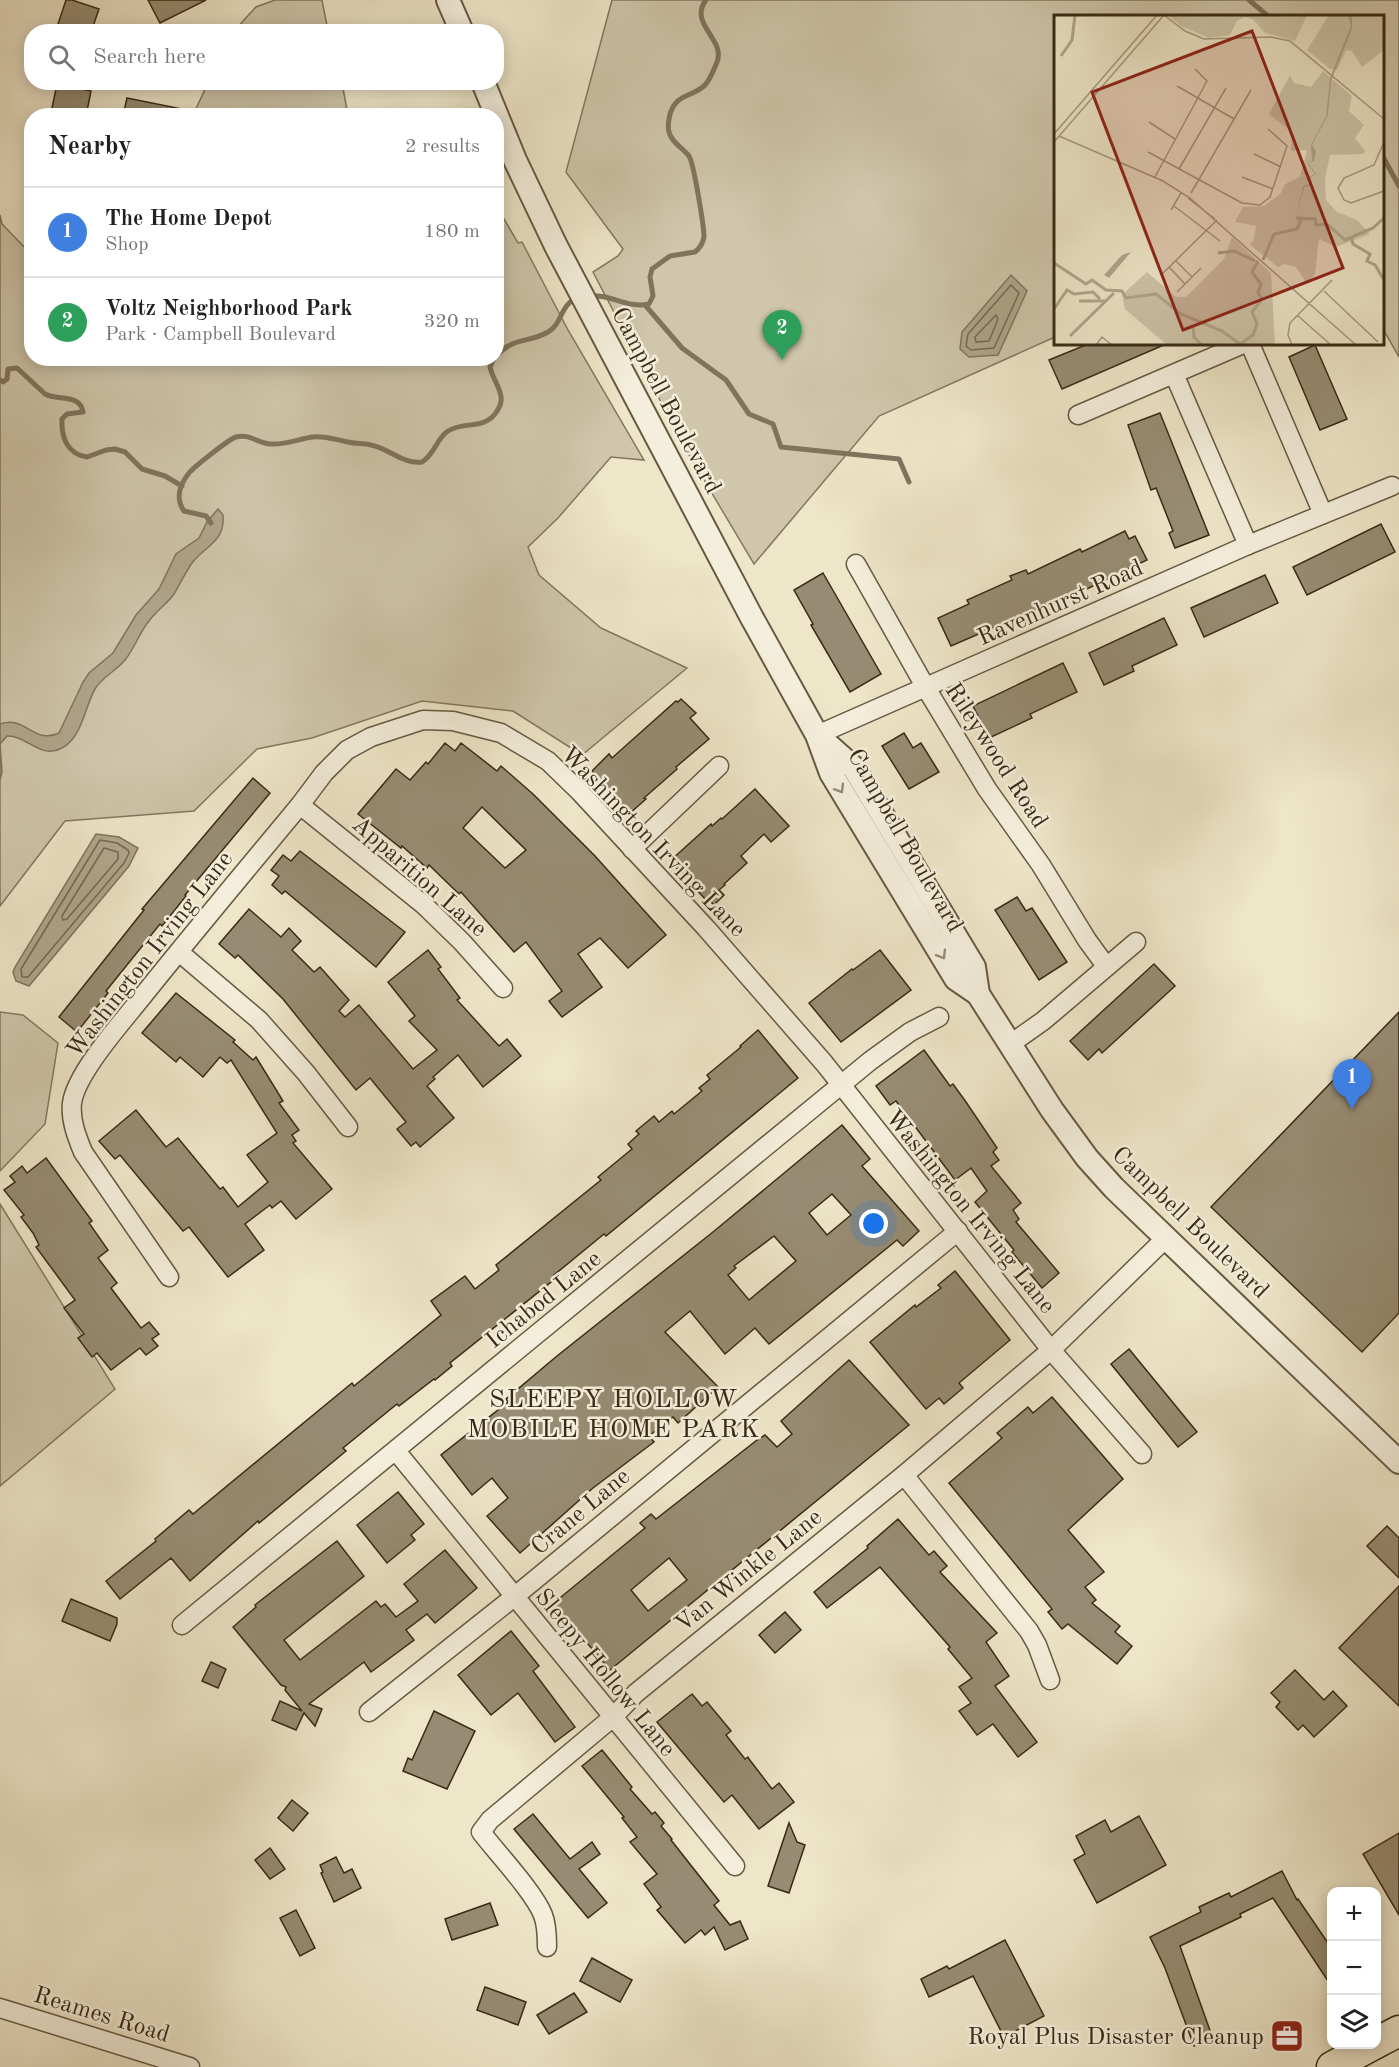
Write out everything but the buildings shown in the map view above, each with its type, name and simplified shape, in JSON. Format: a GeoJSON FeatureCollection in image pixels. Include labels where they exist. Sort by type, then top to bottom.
{"type":"FeatureCollection","features":[{"type":"Feature","properties":{"kind":"highway"},"geometry":{"type":"LineString","coordinates":[[1381,2041],[1399,2031]]}},
{"type":"Feature","properties":{"kind":"highway"},"geometry":{"type":"LineString","coordinates":[[1332,2067],[1366,2049]]}},
{"type":"Feature","properties":{"kind":"street"},"geometry":{"type":"LineString","coordinates":[[448,0],[458,24]]}},
{"type":"Feature","properties":{"kind":"street","name":"Campbell Boulevard"},"geometry":{"type":"LineString","coordinates":[[486,90],[494,108]]}},
{"type":"Feature","properties":{"kind":"street","name":"Campbell Boulevard"},"geometry":{"type":"LineString","coordinates":[[504,133],[556,246],[752,618],[817,735],[831,773],[956,979],[978,994],[1009,1045],[1087,1158],[1114,1188],[1399,1462]]}},
{"type":"Feature","properties":{"kind":"street"},"geometry":{"type":"LineString","coordinates":[[1078,416],[1241,345]]}},
{"type":"Feature","properties":{"kind":"street"},"geometry":{"type":"LineString","coordinates":[[1250,345],[1323,514]]}},
{"type":"Feature","properties":{"kind":"street"},"geometry":{"type":"LineString","coordinates":[[1174,374],[1248,545]]}},
{"type":"Feature","properties":{"kind":"street","name":"Ravenhurst Road"},"geometry":{"type":"LineString","coordinates":[[817,735],[1248,545],[1392,486]]}},
{"type":"Feature","properties":{"kind":"street","name":"Rileywood Road"},"geometry":{"type":"LineString","coordinates":[[856,564],[926,688],[987,789],[1041,865],[1087,940],[1106,966]]}},
{"type":"Feature","properties":{"kind":"street","name":"Washington Irving Lane"},"geometry":{"type":"LineString","coordinates":[[169,1277],[83,1152],[75,1131],[72,1103],[80,1081],[96,1056],[179,952],[300,806],[324,773],[347,750],[371,737],[423,720],[453,721],[501,733],[548,761],[579,791],[706,928],[824,1063],[1051,1350],[1142,1454]]}},
{"type":"Feature","properties":{"kind":"street"},"geometry":{"type":"LineString","coordinates":[[632,849],[720,766]]}},
{"type":"Feature","properties":{"kind":"street","name":"Apparition Lane"},"geometry":{"type":"LineString","coordinates":[[300,806],[424,905],[462,942],[502,987]]}},
{"type":"Feature","properties":{"kind":"street"},"geometry":{"type":"LineString","coordinates":[[1009,1045],[1043,1021],[1136,942]]}},
{"type":"Feature","properties":{"kind":"street"},"geometry":{"type":"LineString","coordinates":[[179,952],[259,1020],[306,1073],[348,1127]]}},
{"type":"Feature","properties":{"kind":"street","name":"Ichabod Lane"},"geometry":{"type":"LineString","coordinates":[[182,1625],[840,1086],[891,1046],[939,1017]]}},
{"type":"Feature","properties":{"kind":"street","name":"Crane Lane"},"geometry":{"type":"LineString","coordinates":[[369,1712],[514,1597],[958,1231]]}},
{"type":"Feature","properties":{"kind":"street","name":"Van Winkle Lane"},"geometry":{"type":"LineString","coordinates":[[547,1947],[543,1914],[528,1891],[481,1833],[490,1820],[613,1717],[636,1693],[904,1475],[1051,1350],[1166,1238]]}},
{"type":"Feature","properties":{"kind":"street","name":"Sleepy Hollow Lane"},"geometry":{"type":"LineString","coordinates":[[396,1451],[735,1866]]}},
{"type":"Feature","properties":{"kind":"street"},"geometry":{"type":"LineString","coordinates":[[904,1475],[1029,1631],[1037,1645],[1050,1680]]}},
{"type":"Feature","properties":{"kind":"street","name":"Reames Road"},"geometry":{"type":"LineString","coordinates":[[0,2008],[190,2067]]}},
{"type":"Feature","properties":{"kind":"shaded area"},"geometry":{"type":"Polygon","coordinates":[[[275,0],[322,0],[327,24],[240,24],[256,7],[275,0]]]}},
{"type":"Feature","properties":{"kind":"shaded area"},"geometry":{"type":"Polygon","coordinates":[[[612,0],[1399,0],[1399,357],[1384,331],[1384,15],[1054,15],[1054,337],[879,416],[754,564],[685,448],[593,272],[618,256],[623,249],[566,172],[612,0]]]}},
{"type":"Feature","properties":{"kind":"shaded area"},"geometry":{"type":"Polygon","coordinates":[[[205,90],[343,90],[347,108],[196,108],[205,90]]]}},
{"type":"Feature","properties":{"kind":"shaded area"},"geometry":{"type":"Polygon","coordinates":[[[0,215],[2,224],[24,247],[24,366],[504,366],[504,219],[518,243],[522,242],[568,330],[644,460],[611,457],[558,518],[528,547],[539,575],[601,628],[687,668],[582,755],[513,711],[422,701],[312,738],[257,749],[194,811],[65,821],[0,906],[0,215]]]}},
{"type":"Feature","properties":{"kind":"shaded area"},"geometry":{"type":"Polygon","coordinates":[[[0,1012],[23,1015],[58,1043],[45,1124],[0,1171],[0,1012]]]}},
{"type":"Feature","properties":{"kind":"shaded area"},"geometry":{"type":"Polygon","coordinates":[[[0,1204],[115,1389],[0,1486],[0,1204]]]}},
{"type":"Feature","properties":{"kind":"water"},"geometry":{"type":"Polygon","coordinates":[[[1011,275],[1027,291],[998,355],[969,357],[960,349],[962,332],[1011,275]]]}},
{"type":"Feature","properties":{"kind":"water"},"geometry":{"type":"Polygon","coordinates":[[[218,509],[223,515],[223,524],[218,537],[192,563],[174,594],[152,617],[125,660],[98,685],[79,729],[69,743],[54,751],[47,751],[21,739],[7,736],[0,744],[0,724],[9,722],[17,723],[43,735],[50,736],[59,733],[89,673],[113,653],[136,615],[159,589],[176,554],[199,538],[207,522],[218,509]]]}},
{"type":"Feature","properties":{"kind":"water"},"geometry":{"type":"Polygon","coordinates":[[[0,744],[2,772],[0,780],[0,744]]]}},
{"type":"Feature","properties":{"kind":"water"},"geometry":{"type":"Polygon","coordinates":[[[96,834],[119,837],[138,848],[129,866],[29,986],[16,981],[13,972],[15,967],[96,834]]]}},
{"type":"Feature","properties":{"kind":"waterway"},"geometry":{"type":"LineString","coordinates":[[588,296],[641,305],[649,304],[653,296],[650,277],[652,269],[670,256],[695,252],[703,241],[701,209],[691,161],[672,139],[668,125],[676,102],[704,86],[717,62],[717,46],[701,17],[706,0]]}},
{"type":"Feature","properties":{"kind":"waterway"},"geometry":{"type":"LineString","coordinates":[[1249,0],[1267,15]]}},
{"type":"Feature","properties":{"kind":"waterway"},"geometry":{"type":"LineString","coordinates":[[1384,159],[1399,186]]}},
{"type":"Feature","properties":{"kind":"waterway"},"geometry":{"type":"LineString","coordinates":[[504,349],[548,332],[556,324],[568,304],[579,298]]}},
{"type":"Feature","properties":{"kind":"waterway"},"geometry":{"type":"LineString","coordinates":[[645,305],[682,348],[726,380],[749,414],[773,424],[781,447],[899,459],[909,482]]}},
{"type":"Feature","properties":{"kind":"waterway"},"geometry":{"type":"LineString","coordinates":[[211,523],[206,516],[184,511],[181,506],[180,491],[189,473],[232,439],[245,436],[267,444],[276,444],[312,437],[326,437],[371,445],[402,459],[422,462],[448,431],[460,426],[484,422],[496,412],[501,399],[490,366]]}},
{"type":"Feature","properties":{"kind":"waterway"},"geometry":{"type":"LineString","coordinates":[[0,380],[3,382],[7,379],[8,369],[17,368],[45,394],[77,402],[83,412],[67,414],[62,419],[64,438],[70,448],[80,455],[87,457],[115,449],[125,452],[142,469],[165,476],[182,486]]}},
{"type":"Feature","properties":{"kind":"place","name":"Voltz Neighborhood Park"},"geometry":{"type":"Point","coordinates":[782,360]}},
{"type":"Feature","properties":{"kind":"place","name":"The Home Depot"},"geometry":{"type":"Point","coordinates":[1352,1109]}},
{"type":"Feature","properties":{"kind":"place","name":"Royal Plus Disaster Cleanup"},"geometry":{"type":"Point","coordinates":[1287,2036]}},
{"type":"Feature","properties":{"kind":"district","name":"SLEEPY HOLLOW MOBILE HOME PARK"},"geometry":{"type":"Point","coordinates":[614,1413]}}]}
